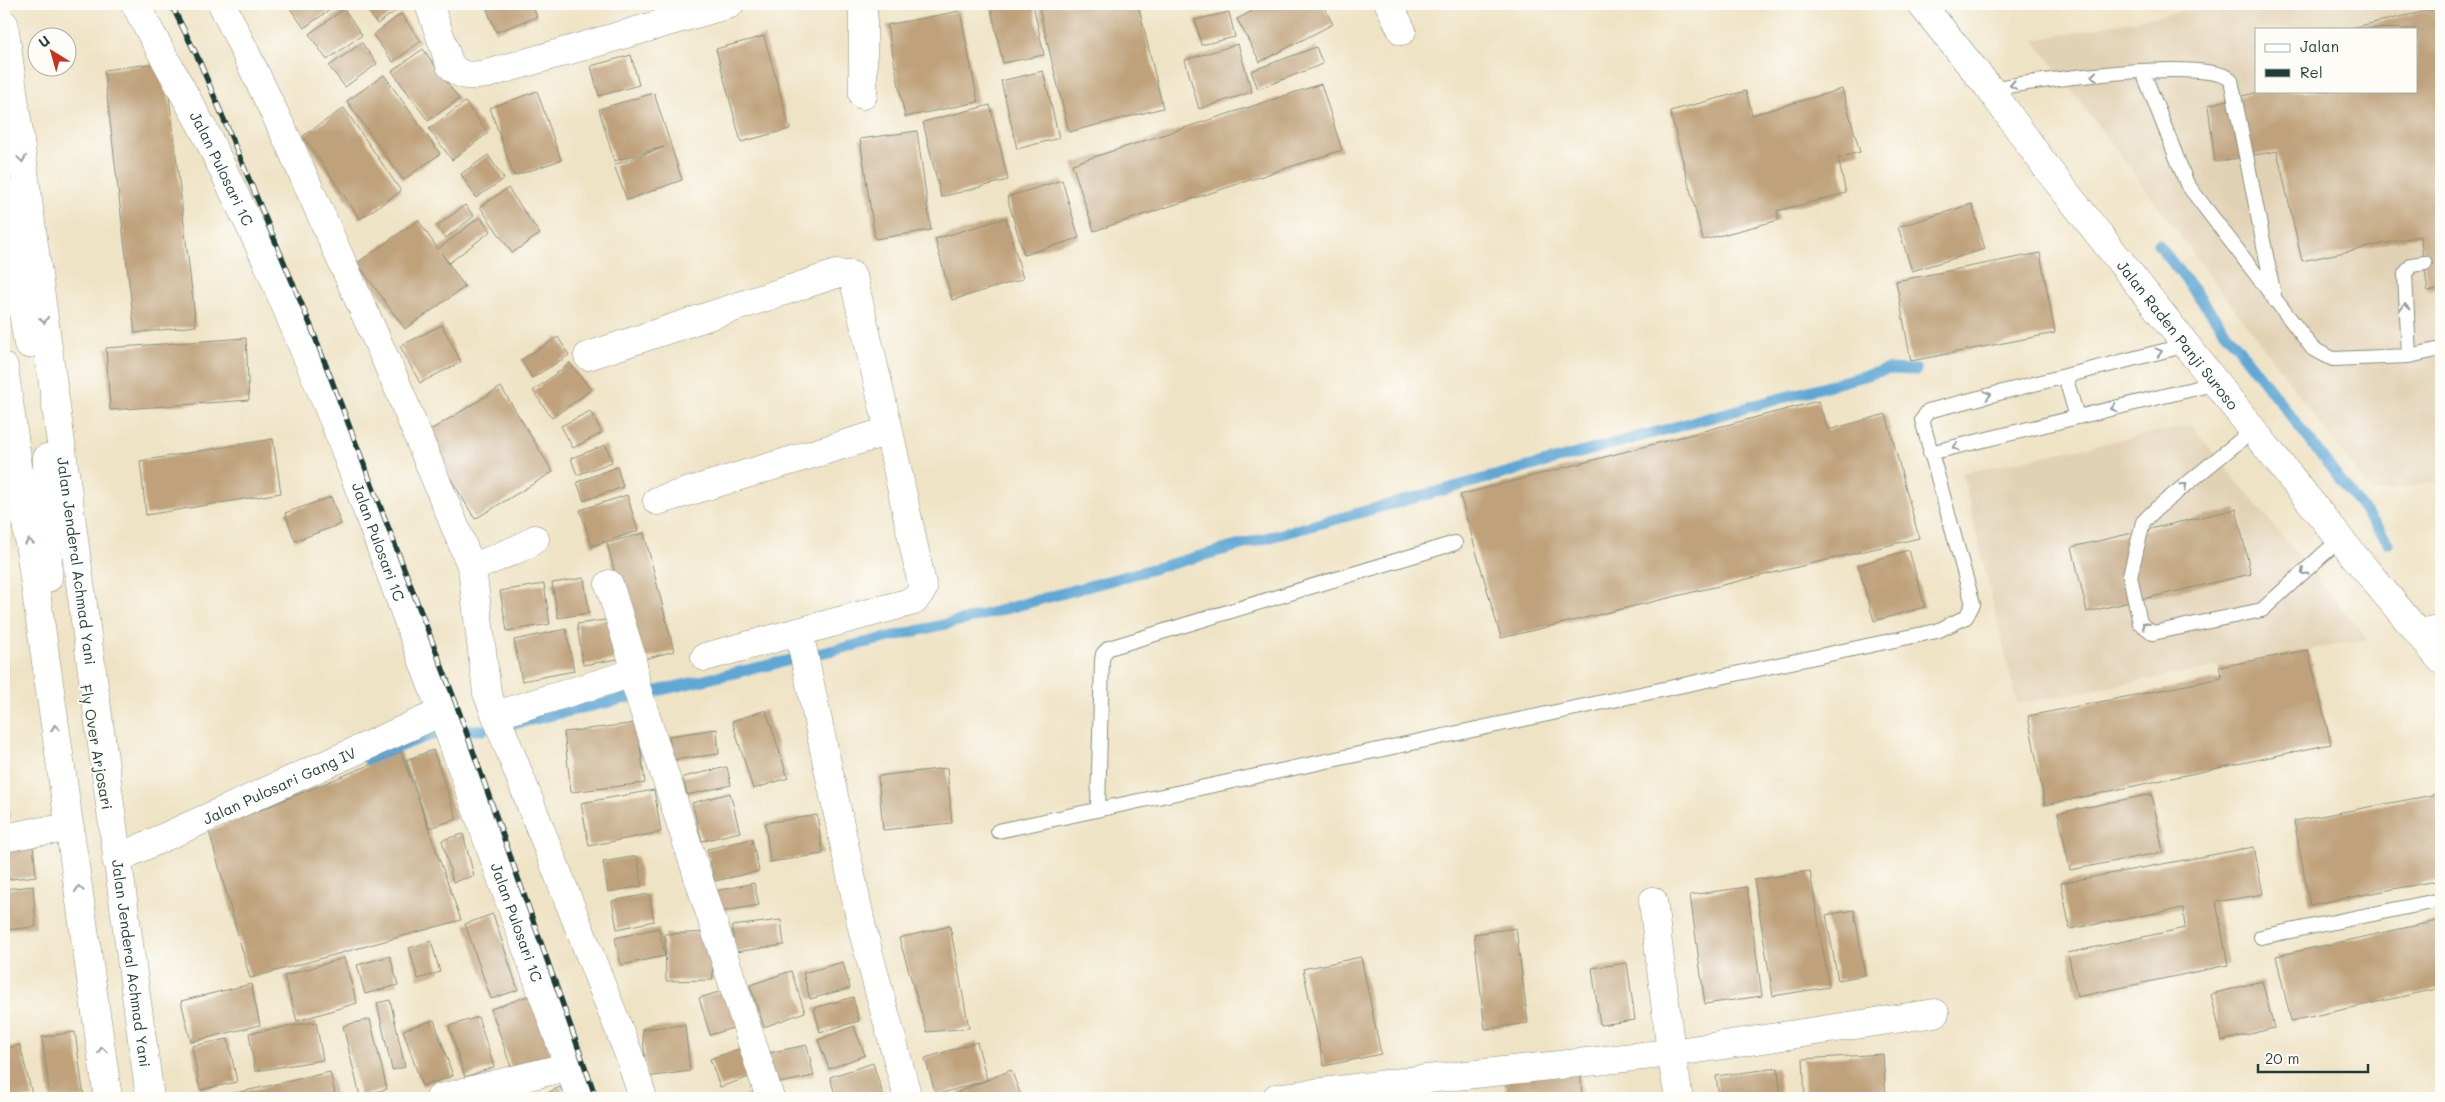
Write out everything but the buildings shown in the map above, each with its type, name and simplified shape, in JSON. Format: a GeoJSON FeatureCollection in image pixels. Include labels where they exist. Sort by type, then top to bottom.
{"type":"FeatureCollection","features":[{"type":"Feature","properties":{"kind":"main road","name":"Jalan Pulosari 1C"},"geometry":{"type":"LineString","coordinates":[[135,4],[205,132],[268,264],[336,426],[447,727],[580,1098]]}},
{"type":"Feature","properties":{"kind":"main road"},"geometry":{"type":"LineString","coordinates":[[222,4],[288,141],[392,374],[472,568],[488,693],[629,1055],[643,1098]]}},
{"type":"Feature","properties":{"kind":"main road"},"geometry":{"type":"LineString","coordinates":[[429,4],[450,65],[456,72],[468,76],[487,74],[730,4]]}},
{"type":"Feature","properties":{"kind":"main road"},"geometry":{"type":"LineString","coordinates":[[863,4],[863,95]]}},
{"type":"Feature","properties":{"kind":"main road"},"geometry":{"type":"LineString","coordinates":[[1389,4],[1402,31]]}},
{"type":"Feature","properties":{"kind":"main road","name":"Jalan Raden Panji Suroso"},"geometry":{"type":"LineString","coordinates":[[1921,4],[1990,89],[2049,171],[2340,539],[2431,631],[2441,660]]}},
{"type":"Feature","properties":{"kind":"main road","name":"Jalan Jenderal Achmad Yani"},"geometry":{"type":"LineString","coordinates":[[4,24],[150,1098]]}},
{"type":"Feature","properties":{"kind":"main road","name":"Fly Over Arjosari"},"geometry":{"type":"LineString","coordinates":[[4,192],[47,458],[116,859]]}},
{"type":"Feature","properties":{"kind":"main road"},"geometry":{"type":"LineString","coordinates":[[588,356],[836,274],[844,273],[850,275],[856,289],[923,589],[914,601],[803,651],[705,656]]}},
{"type":"Feature","properties":{"kind":"main road"},"geometry":{"type":"LineString","coordinates":[[4,367],[49,694],[108,1098]]}},
{"type":"Feature","properties":{"kind":"main road"},"geometry":{"type":"LineString","coordinates":[[656,501],[889,431]]}},
{"type":"Feature","properties":{"kind":"main road","name":"Fly Over Arjosari"},"geometry":{"type":"LineString","coordinates":[[47,458],[49,694]]}},
{"type":"Feature","properties":{"kind":"main road"},"geometry":{"type":"LineString","coordinates":[[472,568],[522,547],[535,539]]}},
{"type":"Feature","properties":{"kind":"main road"},"geometry":{"type":"LineString","coordinates":[[609,584],[632,658],[638,690],[770,1098]]}},
{"type":"Feature","properties":{"kind":"main road"},"geometry":{"type":"LineString","coordinates":[[803,651],[863,932],[908,1098]]}},
{"type":"Feature","properties":{"kind":"main road"},"geometry":{"type":"LineString","coordinates":[[496,715],[638,690]]}},
{"type":"Feature","properties":{"kind":"main road","name":"Jalan Pulosari Gang IV"},"geometry":{"type":"LineString","coordinates":[[116,859],[447,727]]}},
{"type":"Feature","properties":{"kind":"main road"},"geometry":{"type":"LineString","coordinates":[[4,838],[70,828]]}},
{"type":"Feature","properties":{"kind":"main road"},"geometry":{"type":"LineString","coordinates":[[1653,901],[1671,1053],[1679,1098]]}},
{"type":"Feature","properties":{"kind":"main road"},"geometry":{"type":"LineString","coordinates":[[1276,1098],[1420,1089],[1935,1014]]}},
{"type":"Feature","properties":{"kind":"main road"},"geometry":{"type":"LineString","coordinates":[[450,1097],[570,1066]]}},
{"type":"Feature","properties":{"kind":"lane"},"geometry":{"type":"LineString","coordinates":[[1990,89],[2036,81],[2143,72],[2187,70],[2224,73],[2231,80],[2275,301]]}},
{"type":"Feature","properties":{"kind":"lane"},"geometry":{"type":"LineString","coordinates":[[2143,72],[2187,184],[2313,349],[2333,359],[2409,356],[2441,349]]}},
{"type":"Feature","properties":{"kind":"lane"},"geometry":{"type":"LineString","coordinates":[[2409,356],[2404,274],[2412,265],[2424,263]]}},
{"type":"Feature","properties":{"kind":"lane"},"geometry":{"type":"LineString","coordinates":[[998,831],[1098,808],[1937,630],[1966,617],[1973,604],[1970,586],[1922,420],[1928,411],[2187,345]]}},
{"type":"Feature","properties":{"kind":"lane"},"geometry":{"type":"LineString","coordinates":[[2065,376],[2076,417]]}},
{"type":"Feature","properties":{"kind":"lane"},"geometry":{"type":"LineString","coordinates":[[1930,453],[2217,383]]}},
{"type":"Feature","properties":{"kind":"lane"},"geometry":{"type":"LineString","coordinates":[[2253,430],[2156,509],[2143,522],[2130,576],[2140,623],[2153,634],[2262,610],[2340,539]]}},
{"type":"Feature","properties":{"kind":"lane"},"geometry":{"type":"LineString","coordinates":[[1098,808],[1102,661],[1103,654],[1109,648],[1456,543]]}},
{"type":"Feature","properties":{"kind":"lane"},"geometry":{"type":"LineString","coordinates":[[2261,937],[2441,900]]}},
{"type":"Feature","properties":{"kind":"shaded area"},"geometry":{"type":"Polygon","coordinates":[[[2219,4],[2441,4],[2441,481],[2372,493],[2034,40],[2219,4]]]}},
{"type":"Feature","properties":{"kind":"shaded area"},"geometry":{"type":"Polygon","coordinates":[[[2191,425],[2367,639],[2017,704],[1962,473],[2191,425]]]}},
{"type":"Feature","properties":{"kind":"waterway"},"geometry":{"type":"LineString","coordinates":[[2158,244],[2389,543]]}},
{"type":"Feature","properties":{"kind":"waterway"},"geometry":{"type":"LineString","coordinates":[[514,724],[968,619],[1889,369],[1916,370]]}},
{"type":"Feature","properties":{"kind":"waterway"},"geometry":{"type":"LineString","coordinates":[[368,760],[410,742],[436,734],[450,731],[483,730]]}},
{"type":"Feature","properties":{"kind":"railway"},"geometry":{"type":"LineString","coordinates":[[171,4],[198,58],[310,324],[457,706],[596,1098]]}}]}
